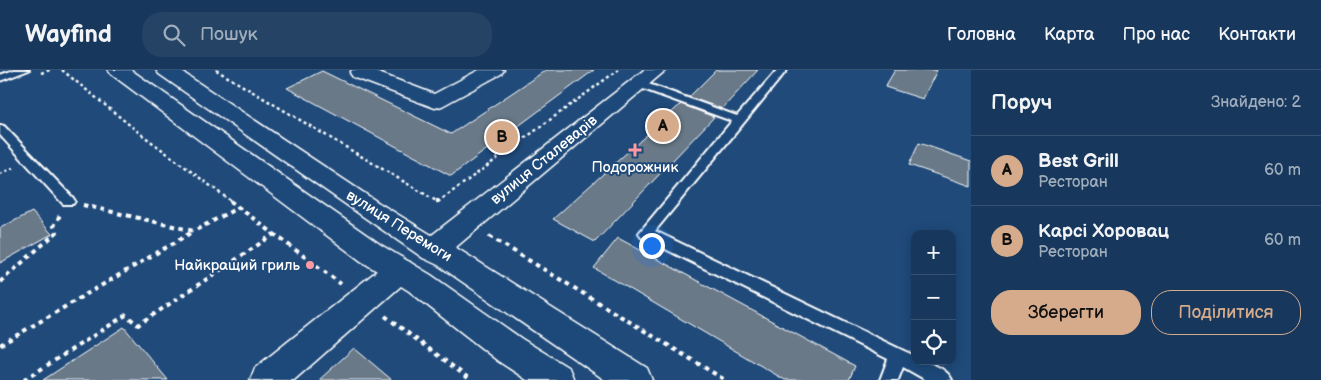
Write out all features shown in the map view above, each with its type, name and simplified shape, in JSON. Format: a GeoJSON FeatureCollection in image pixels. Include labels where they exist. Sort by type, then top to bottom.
{"type":"FeatureCollection","features":[{"type":"Feature","properties":{"kind":"main road"},"geometry":{"type":"LineString","coordinates":[[118,70],[363,248],[399,270],[556,380]]}},
{"type":"Feature","properties":{"kind":"main road","name":"вулиця Перемоги"},"geometry":{"type":"LineString","coordinates":[[166,70],[362,204],[433,250],[456,262],[634,380]]}},
{"type":"Feature","properties":{"kind":"main road"},"geometry":{"type":"LineString","coordinates":[[368,70],[360,73],[435,102],[494,70]]}},
{"type":"Feature","properties":{"kind":"main road","name":"вулиця Сталеварів"},"geometry":{"type":"LineString","coordinates":[[433,250],[636,75]]}},
{"type":"Feature","properties":{"kind":"main road"},"geometry":{"type":"LineString","coordinates":[[268,380],[399,270]]}},
{"type":"Feature","properties":{"kind":"lane"},"geometry":{"type":"LineString","coordinates":[[0,78],[24,70]]}},
{"type":"Feature","properties":{"kind":"lane"},"geometry":{"type":"LineString","coordinates":[[782,70],[646,233],[898,356],[943,380]]}},
{"type":"Feature","properties":{"kind":"lane"},"geometry":{"type":"LineString","coordinates":[[636,75],[739,120]]}},
{"type":"Feature","properties":{"kind":"lane"},"geometry":{"type":"LineString","coordinates":[[0,128],[68,201]]}},
{"type":"Feature","properties":{"kind":"lane"},"geometry":{"type":"LineString","coordinates":[[888,380],[898,356]]}},
{"type":"Feature","properties":{"kind":"path"},"geometry":{"type":"LineString","coordinates":[[62,70],[137,131],[471,380]]}},
{"type":"Feature","properties":{"kind":"path"},"geometry":{"type":"LineString","coordinates":[[216,70],[438,202],[636,75]]}},
{"type":"Feature","properties":{"kind":"path"},"geometry":{"type":"LineString","coordinates":[[0,282],[57,232],[54,226],[68,201],[194,231]]}},
{"type":"Feature","properties":{"kind":"path"},"geometry":{"type":"LineString","coordinates":[[0,345],[194,231],[239,207]]}},
{"type":"Feature","properties":{"kind":"path"},"geometry":{"type":"LineString","coordinates":[[24,380],[126,315],[138,325],[274,234]]}},
{"type":"Feature","properties":{"kind":"path"},"geometry":{"type":"LineString","coordinates":[[486,234],[725,380]]}},
{"type":"Feature","properties":{"kind":"building"},"geometry":{"type":"Polygon","coordinates":[[[546,70],[594,70],[451,176],[287,88],[322,71],[451,134],[546,70]]]}},
{"type":"Feature","properties":{"kind":"building"},"geometry":{"type":"Polygon","coordinates":[[[716,70],[758,70],[722,109],[689,97],[716,70]]]}},
{"type":"Feature","properties":{"kind":"building"},"geometry":{"type":"Polygon","coordinates":[[[895,70],[937,70],[923,99],[885,87],[895,70]]]}},
{"type":"Feature","properties":{"kind":"building"},"geometry":{"type":"Polygon","coordinates":[[[681,104],[714,117],[595,242],[553,219],[681,104]]]}},
{"type":"Feature","properties":{"kind":"building"},"geometry":{"type":"Polygon","coordinates":[[[919,143],[971,161],[971,186],[909,165],[919,143]]]}},
{"type":"Feature","properties":{"kind":"building"},"geometry":{"type":"Polygon","coordinates":[[[32,212],[52,234],[0,263],[0,228],[32,212]]]}},
{"type":"Feature","properties":{"kind":"building"},"geometry":{"type":"Polygon","coordinates":[[[618,238],[855,366],[849,380],[785,380],[594,268],[618,238]]]}},
{"type":"Feature","properties":{"kind":"building"},"geometry":{"type":"Polygon","coordinates":[[[124,327],[168,380],[43,380],[124,327]]]}},
{"type":"Feature","properties":{"kind":"building"},"geometry":{"type":"Polygon","coordinates":[[[354,348],[392,380],[319,380],[354,348]]]}},
{"type":"Feature","properties":{"kind":"place","name":"Best Grill"},"geometry":{"type":"Point","coordinates":[663,126]}},
{"type":"Feature","properties":{"kind":"place","name":"Карсі Хоровац"},"geometry":{"type":"Point","coordinates":[502,137]}},
{"type":"Feature","properties":{"kind":"place","name":"Подорожник"},"geometry":{"type":"Point","coordinates":[635,150]}},
{"type":"Feature","properties":{"kind":"place","name":"Найкращий гриль"},"geometry":{"type":"Point","coordinates":[310,265]}}]}
